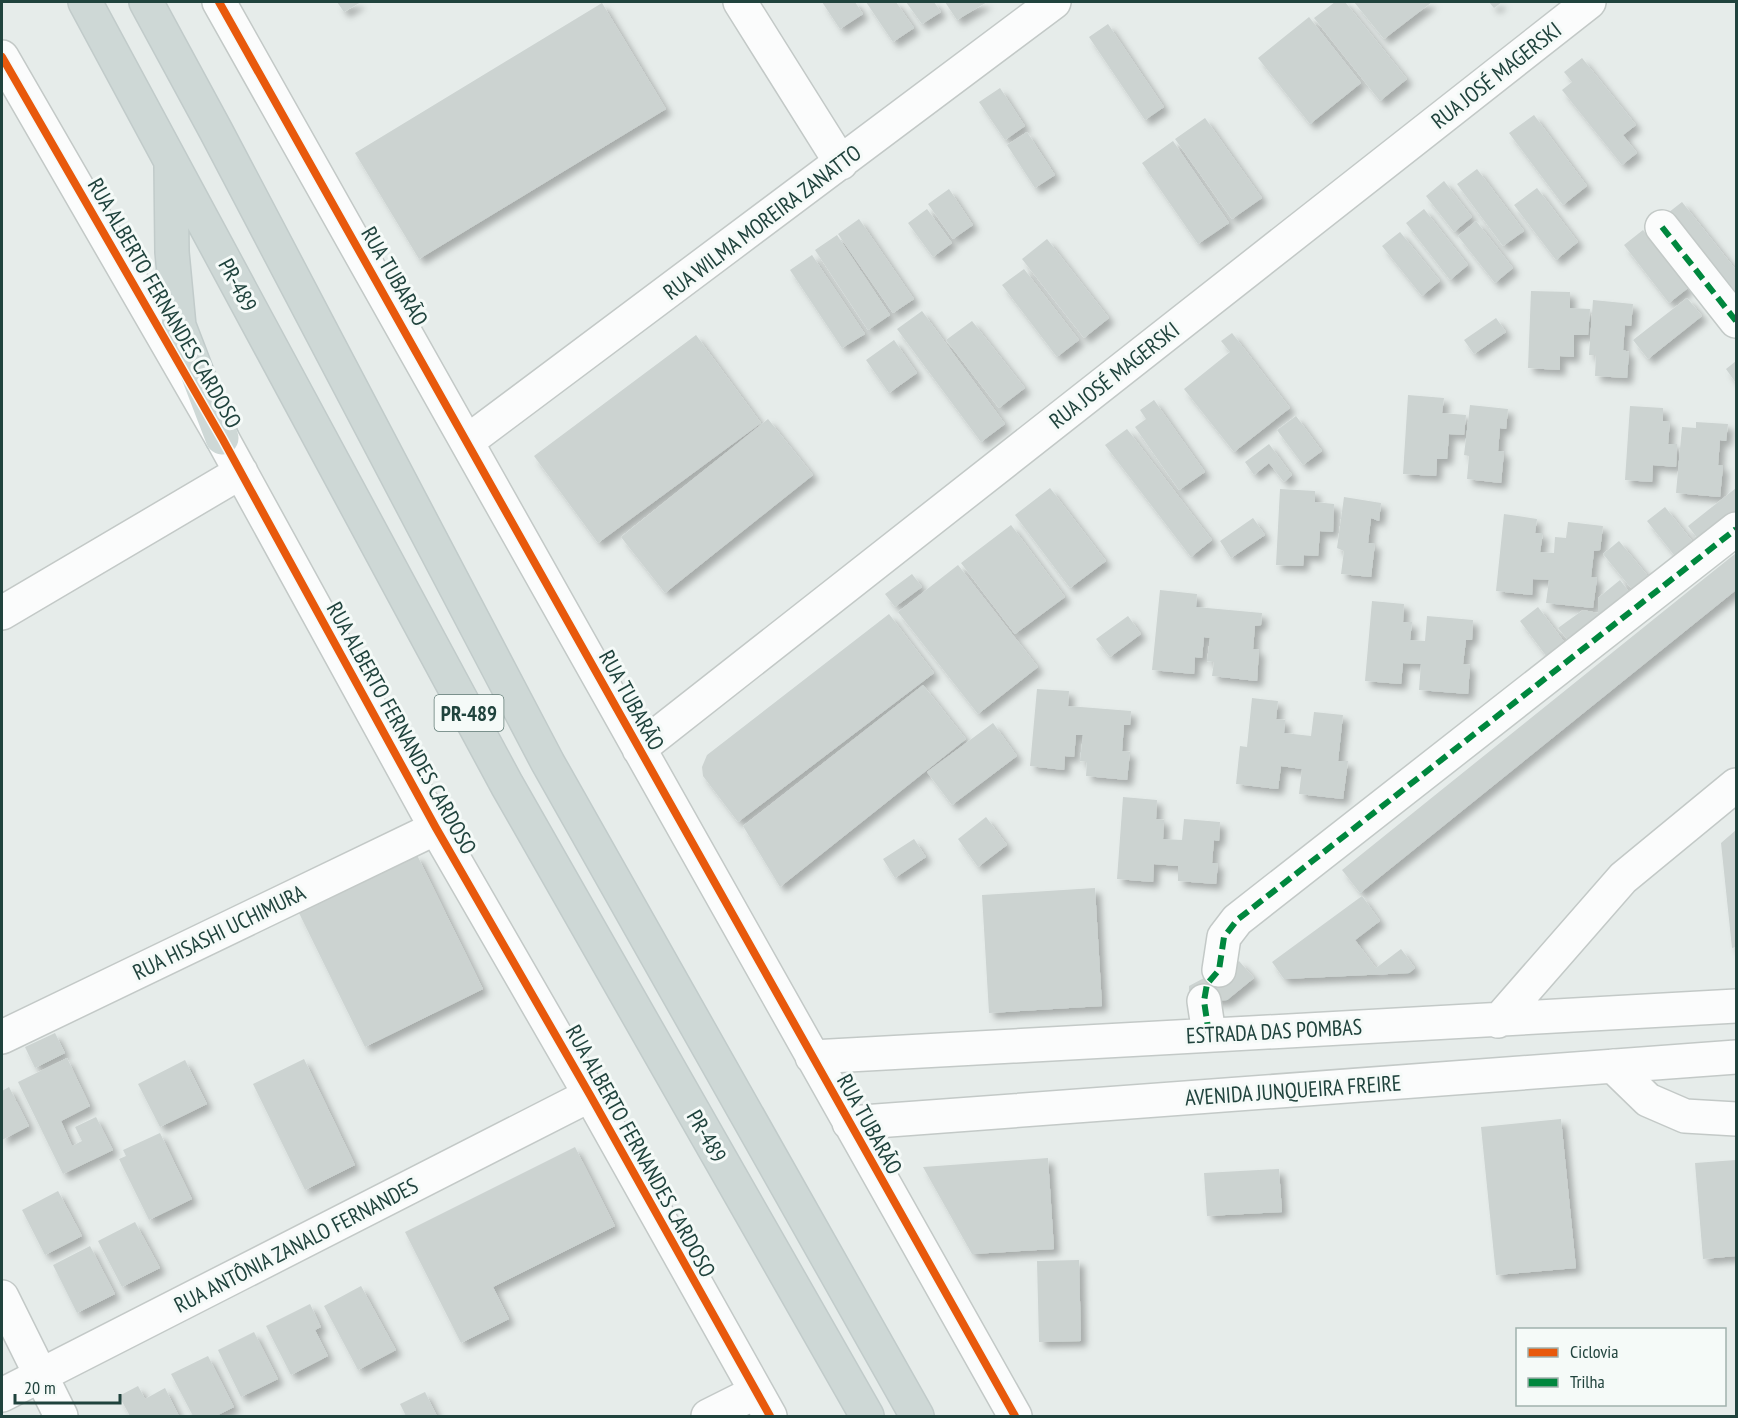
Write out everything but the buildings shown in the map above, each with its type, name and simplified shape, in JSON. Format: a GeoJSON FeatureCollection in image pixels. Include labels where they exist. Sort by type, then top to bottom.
{"type":"FeatureCollection","features":[{"type":"Feature","properties":{"kind":"main road","name":"PR-489"},"geometry":{"type":"LineString","coordinates":[[85,2],[507,785],[867,1416]]}},
{"type":"Feature","properties":{"kind":"main road","name":"PR-489"},"geometry":{"type":"LineString","coordinates":[[146,2],[222,141],[548,763],[917,1416]]}},
{"type":"Feature","properties":{"kind":"main road"},"geometry":{"type":"LineString","coordinates":[[171,162],[172,252],[179,326],[222,438]]}},
{"type":"Feature","properties":{"kind":"street","name":"RUA TUBARÃO"},"geometry":{"type":"LineString","coordinates":[[219,2],[1015,1416]]}},
{"type":"Feature","properties":{"kind":"street"},"geometry":{"type":"LineString","coordinates":[[740,2],[841,163]]}},
{"type":"Feature","properties":{"kind":"street","name":"RUA WILMA MOREIRA ZANATTO"},"geometry":{"type":"LineString","coordinates":[[468,441],[1054,2]]}},
{"type":"Feature","properties":{"kind":"street","name":"RUA JOSÉ MAGERSKI"},"geometry":{"type":"LineString","coordinates":[[639,749],[1589,2]]}},
{"type":"Feature","properties":{"kind":"street","name":"RUA ALBERTO FERNANDES CARDOSO"},"geometry":{"type":"LineString","coordinates":[[2,57],[222,438],[436,828],[590,1095],[763,1404]]}},
{"type":"Feature","properties":{"kind":"street"},"geometry":{"type":"LineString","coordinates":[[1662,227],[1737,321]]}},
{"type":"Feature","properties":{"kind":"street"},"geometry":{"type":"LineString","coordinates":[[2,613],[241,472]]}},
{"type":"Feature","properties":{"kind":"street"},"geometry":{"type":"LineString","coordinates":[[1219,970],[1224,937],[1237,920],[1737,529]]}},
{"type":"Feature","properties":{"kind":"street"},"geometry":{"type":"LineString","coordinates":[[1498,1021],[1623,878],[1737,786]]}},
{"type":"Feature","properties":{"kind":"street","name":"RUA HISASHI UCHIMURA"},"geometry":{"type":"LineString","coordinates":[[2,1037],[436,828]]}},
{"type":"Feature","properties":{"kind":"street"},"geometry":{"type":"LineString","coordinates":[[1204,1001],[1209,1034]]}},
{"type":"Feature","properties":{"kind":"street","name":"ESTRADA DAS POMBAS"},"geometry":{"type":"LineString","coordinates":[[812,1057],[1209,1034],[1498,1021],[1737,1006]]}},
{"type":"Feature","properties":{"kind":"street","name":"AVENIDA JUNQUEIRA FREIRE"},"geometry":{"type":"LineString","coordinates":[[849,1123],[1737,1057]]}},
{"type":"Feature","properties":{"kind":"street"},"geometry":{"type":"LineString","coordinates":[[1613,1066],[1648,1100],[1685,1116],[1737,1119]]}},
{"type":"Feature","properties":{"kind":"street","name":"RUA ANTÔNIA ZANALO FERNANDES"},"geometry":{"type":"LineString","coordinates":[[2,1395],[590,1095]]}},
{"type":"Feature","properties":{"kind":"street"},"geometry":{"type":"LineString","coordinates":[[2,1297],[61,1416]]}},
{"type":"Feature","properties":{"kind":"street"},"geometry":{"type":"LineString","coordinates":[[708,1416],[763,1404]]}},
{"type":"Feature","properties":{"kind":"marked path"},"geometry":{"type":"LineString","coordinates":[[1662,227],[1736,321]]}},
{"type":"Feature","properties":{"kind":"marked path"},"geometry":{"type":"LineString","coordinates":[[1209,1034],[1204,1001],[1207,984],[1219,970],[1224,937],[1237,920],[1736,529]]}},
{"type":"Feature","properties":{"kind":"cycle path"},"geometry":{"type":"LineString","coordinates":[[219,2],[1015,1416]]}},
{"type":"Feature","properties":{"kind":"cycle path"},"geometry":{"type":"LineString","coordinates":[[2,57],[222,438],[436,828],[590,1095],[770,1416]]}}]}
